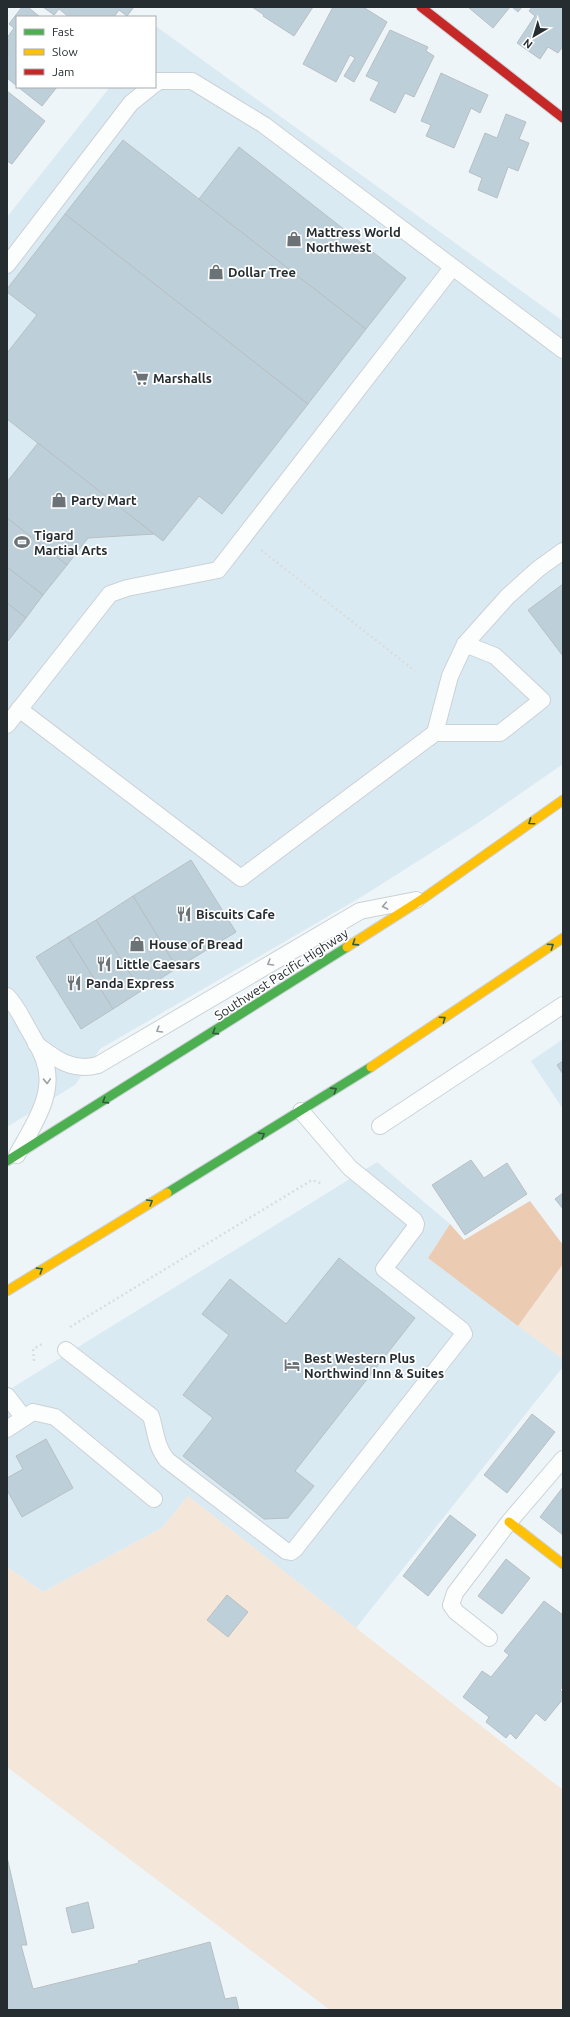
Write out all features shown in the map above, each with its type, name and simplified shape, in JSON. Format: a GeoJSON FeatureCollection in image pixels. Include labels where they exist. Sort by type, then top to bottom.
{"type":"FeatureCollection","features":[{"type":"Feature","properties":{"kind":"main road"},"geometry":{"type":"LineString","coordinates":[[421,7],[563,118]]}},
{"type":"Feature","properties":{"kind":"main road","name":"Southwest Pacific Highway"},"geometry":{"type":"LineString","coordinates":[[12,1158],[248,1011],[424,898],[563,800]]}},
{"type":"Feature","properties":{"kind":"main road"},"geometry":{"type":"LineString","coordinates":[[7,1291],[301,1111],[418,1036],[563,938]]}},
{"type":"Feature","properties":{"kind":"main road"},"geometry":{"type":"LineString","coordinates":[[509,1522],[563,1564]]}},
{"type":"Feature","properties":{"kind":"lane"},"geometry":{"type":"LineString","coordinates":[[156,83],[158,81],[192,81],[264,124],[452,268],[563,350]]}},
{"type":"Feature","properties":{"kind":"lane"},"geometry":{"type":"LineString","coordinates":[[7,265],[131,103],[150,88]]}},
{"type":"Feature","properties":{"kind":"lane"},"geometry":{"type":"LineString","coordinates":[[7,725],[110,594],[127,588],[218,570],[452,268]]}},
{"type":"Feature","properties":{"kind":"lane"},"geometry":{"type":"LineString","coordinates":[[435,733],[450,676],[465,644],[507,597],[538,568],[563,551]]}},
{"type":"Feature","properties":{"kind":"lane"},"geometry":{"type":"LineString","coordinates":[[19,709],[241,878],[435,733],[500,733],[542,700],[496,656],[465,644]]}},
{"type":"Feature","properties":{"kind":"lane"},"geometry":{"type":"LineString","coordinates":[[36,1044],[50,1054],[75,1067],[86,1068],[98,1065],[360,911],[424,898]]}},
{"type":"Feature","properties":{"kind":"lane"},"geometry":{"type":"LineString","coordinates":[[7,996],[13,1002],[45,1061],[47,1090],[41,1109],[12,1158]]}},
{"type":"Feature","properties":{"kind":"lane"},"geometry":{"type":"LineString","coordinates":[[380,1126],[563,1005]]}},
{"type":"Feature","properties":{"kind":"lane"},"geometry":{"type":"LineString","coordinates":[[66,1350],[151,1416],[154,1433],[161,1451],[167,1460],[286,1551],[291,1552],[295,1549],[464,1334],[462,1330],[384,1269],[415,1228],[416,1224],[414,1220],[350,1168],[301,1111]]}},
{"type":"Feature","properties":{"kind":"lane"},"geometry":{"type":"LineString","coordinates":[[7,1396],[24,1418]]}},
{"type":"Feature","properties":{"kind":"lane"},"geometry":{"type":"LineString","coordinates":[[7,1429],[33,1412],[55,1417],[154,1499]]}},
{"type":"Feature","properties":{"kind":"lane"},"geometry":{"type":"LineString","coordinates":[[489,1638],[456,1612],[451,1605],[454,1593],[509,1522],[563,1459]]}},
{"type":"Feature","properties":{"kind":"path"},"geometry":{"type":"LineString","coordinates":[[245,536],[415,671]]}},
{"type":"Feature","properties":{"kind":"path"},"geometry":{"type":"LineString","coordinates":[[68,1328],[312,1180],[323,1184]]}},
{"type":"Feature","properties":{"kind":"path"},"geometry":{"type":"LineString","coordinates":[[34,1361],[34,1349],[47,1341]]}},
{"type":"Feature","properties":{"kind":"shaded area"},"geometry":{"type":"Polygon","coordinates":[[[157,27],[563,321],[563,764],[478,823],[363,896],[100,1049],[75,1085],[7,1127],[7,217],[109,88],[156,88],[157,27]]]}},
{"type":"Feature","properties":{"kind":"shaded area"},"geometry":{"type":"Polygon","coordinates":[[[563,1039],[563,1109],[531,1061],[563,1039]]]}},
{"type":"Feature","properties":{"kind":"shaded area"},"geometry":{"type":"Polygon","coordinates":[[[377,1162],[450,1224],[428,1258],[563,1359],[563,1367],[356,1628],[188,1496],[162,1528],[43,1592],[7,1567],[7,1391],[377,1162]]]}},
{"type":"Feature","properties":{"kind":"shaded area"},"geometry":{"type":"Polygon","coordinates":[[[530,1201],[563,1245],[563,1264],[518,1326],[428,1258],[450,1224],[464,1240],[530,1201]]]}},
{"type":"Feature","properties":{"kind":"shaded area"},"geometry":{"type":"Polygon","coordinates":[[[563,1264],[563,1359],[518,1326],[563,1264]]]}},
{"type":"Feature","properties":{"kind":"shaded area"},"geometry":{"type":"Polygon","coordinates":[[[188,1496],[563,1790],[563,2010],[330,2010],[7,1767],[7,1567],[43,1592],[162,1528],[188,1496]]]}},
{"type":"Feature","properties":{"kind":"building"},"geometry":{"type":"Polygon","coordinates":[[[22,7],[28,7],[39,16],[16,16],[16,85],[7,78],[7,38],[14,28],[9,24],[22,7]]]}},
{"type":"Feature","properties":{"kind":"building"},"geometry":{"type":"Polygon","coordinates":[[[43,7],[134,7],[127,16],[119,10],[115,16],[68,16],[59,9],[54,15],[43,7]]]}},
{"type":"Feature","properties":{"kind":"building"},"geometry":{"type":"Polygon","coordinates":[[[252,7],[313,7],[294,36],[252,7]]]}},
{"type":"Feature","properties":{"kind":"building"},"geometry":{"type":"Polygon","coordinates":[[[333,7],[363,7],[387,22],[354,82],[344,76],[355,58],[350,55],[336,82],[303,64],[333,7]]]}},
{"type":"Feature","properties":{"kind":"building"},"geometry":{"type":"Polygon","coordinates":[[[468,7],[510,7],[493,28],[468,7]]]}},
{"type":"Feature","properties":{"kind":"building"},"geometry":{"type":"Polygon","coordinates":[[[512,7],[522,7],[518,12],[512,7]]]}},
{"type":"Feature","properties":{"kind":"building"},"geometry":{"type":"Polygon","coordinates":[[[532,7],[563,7],[563,46],[558,53],[548,47],[540,59],[517,43],[535,16],[529,11],[532,7]]]}},
{"type":"Feature","properties":{"kind":"building"},"geometry":{"type":"Polygon","coordinates":[[[390,30],[428,47],[426,51],[434,56],[414,97],[405,93],[395,113],[370,100],[379,82],[366,76],[390,30]]]}},
{"type":"Feature","properties":{"kind":"building"},"geometry":{"type":"Polygon","coordinates":[[[441,73],[488,95],[480,113],[471,108],[454,148],[426,136],[431,125],[421,121],[441,73]]]}},
{"type":"Feature","properties":{"kind":"building"},"geometry":{"type":"Polygon","coordinates":[[[19,88],[56,88],[42,106],[19,88]]]}},
{"type":"Feature","properties":{"kind":"building"},"geometry":{"type":"Polygon","coordinates":[[[7,91],[45,121],[12,164],[7,161],[7,91]]]}},
{"type":"Feature","properties":{"kind":"building"},"geometry":{"type":"Polygon","coordinates":[[[506,114],[526,122],[519,139],[529,143],[518,171],[508,167],[497,198],[478,190],[482,178],[469,172],[485,133],[497,138],[506,114]]]}},
{"type":"Feature","properties":{"kind":"building","name":"Dollar Tree"},"geometry":{"type":"Polygon","coordinates":[[[123,140],[366,329],[308,404],[65,214],[123,140]]]}},
{"type":"Feature","properties":{"kind":"building"},"geometry":{"type":"Polygon","coordinates":[[[239,147],[406,278],[366,329],[199,199],[239,147]]]}},
{"type":"Feature","properties":{"kind":"building","name":"Marshalls"},"geometry":{"type":"Polygon","coordinates":[[[65,214],[308,404],[222,514],[199,496],[163,541],[7,419],[7,353],[37,315],[7,292],[7,289],[65,214]]]}},
{"type":"Feature","properties":{"kind":"building","name":"Party Mart"},"geometry":{"type":"Polygon","coordinates":[[[38,443],[154,534],[88,538],[67,565],[7,518],[7,482],[38,443]]]}},
{"type":"Feature","properties":{"kind":"building","name":"Tigard Martial Arts"},"geometry":{"type":"Polygon","coordinates":[[[7,518],[67,565],[43,595],[7,567],[7,518]]]}},
{"type":"Feature","properties":{"kind":"building"},"geometry":{"type":"Polygon","coordinates":[[[7,567],[43,595],[26,618],[7,603],[7,567]]]}},
{"type":"Feature","properties":{"kind":"building"},"geometry":{"type":"Polygon","coordinates":[[[563,584],[563,656],[528,610],[563,584]]]}},
{"type":"Feature","properties":{"kind":"building"},"geometry":{"type":"Polygon","coordinates":[[[7,603],[26,618],[8,641],[7,640],[7,603]]]}},
{"type":"Feature","properties":{"kind":"building","name":"Biscuits Cafe"},"geometry":{"type":"Polygon","coordinates":[[[191,860],[236,932],[177,968],[133,896],[191,860]]]}},
{"type":"Feature","properties":{"kind":"building","name":"House of Bread"},"geometry":{"type":"Polygon","coordinates":[[[133,896],[177,968],[141,991],[96,920],[133,896]]]}},
{"type":"Feature","properties":{"kind":"building","name":"Little Caesars"},"geometry":{"type":"Polygon","coordinates":[[[96,920],[141,991],[113,1009],[68,937],[96,920]]]}},
{"type":"Feature","properties":{"kind":"building","name":"Panda Express"},"geometry":{"type":"Polygon","coordinates":[[[68,937],[113,1009],[81,1029],[36,957],[68,937]]]}},
{"type":"Feature","properties":{"kind":"building"},"geometry":{"type":"Polygon","coordinates":[[[563,1061],[563,1074],[557,1065],[563,1061]]]}},
{"type":"Feature","properties":{"kind":"building"},"geometry":{"type":"Polygon","coordinates":[[[471,1160],[484,1178],[507,1163],[527,1194],[465,1235],[432,1185],[471,1160]]]}},
{"type":"Feature","properties":{"kind":"building"},"geometry":{"type":"Polygon","coordinates":[[[563,1193],[563,1209],[555,1199],[563,1193]]]}},
{"type":"Feature","properties":{"kind":"building","name":"Best Western Plus Northwind Inn & Suites"},"geometry":{"type":"Polygon","coordinates":[[[339,1258],[415,1318],[295,1471],[314,1486],[288,1518],[264,1519],[183,1456],[213,1418],[183,1395],[229,1335],[202,1314],[230,1279],[286,1324],[339,1258]]]}},
{"type":"Feature","properties":{"kind":"building"},"geometry":{"type":"Polygon","coordinates":[[[532,1414],[555,1432],[507,1493],[484,1475],[532,1414]]]}},
{"type":"Feature","properties":{"kind":"building"},"geometry":{"type":"Polygon","coordinates":[[[46,1439],[73,1488],[22,1517],[7,1490],[7,1478],[23,1469],[16,1456],[46,1439]]]}},
{"type":"Feature","properties":{"kind":"building"},"geometry":{"type":"Polygon","coordinates":[[[563,1487],[563,1535],[540,1517],[563,1487]]]}},
{"type":"Feature","properties":{"kind":"building"},"geometry":{"type":"Polygon","coordinates":[[[450,1515],[476,1535],[428,1596],[403,1576],[450,1515]]]}},
{"type":"Feature","properties":{"kind":"building"},"geometry":{"type":"Polygon","coordinates":[[[506,1559],[530,1578],[502,1614],[478,1596],[506,1559]]]}},
{"type":"Feature","properties":{"kind":"building"},"geometry":{"type":"Polygon","coordinates":[[[227,1595],[248,1612],[228,1637],[207,1620],[227,1595]]]}},
{"type":"Feature","properties":{"kind":"building"},"geometry":{"type":"Polygon","coordinates":[[[544,1601],[563,1615],[563,1686],[560,1690],[563,1693],[563,1699],[545,1721],[536,1713],[516,1739],[510,1733],[506,1738],[486,1722],[489,1717],[463,1697],[482,1671],[491,1677],[509,1655],[504,1651],[544,1601]]]}},
{"type":"Feature","properties":{"kind":"building"},"geometry":{"type":"Polygon","coordinates":[[[7,1857],[27,1945],[21,1945],[33,1989],[139,1963],[138,1961],[210,1942],[225,1999],[236,1997],[239,2010],[7,2010],[7,1857]]]}},
{"type":"Feature","properties":{"kind":"building"},"geometry":{"type":"Polygon","coordinates":[[[88,1902],[94,1928],[72,1933],[66,1908],[88,1902]]]}},
{"type":"Feature","properties":{"kind":"traffic: fast"},"geometry":{"type":"LineString","coordinates":[[7,1161],[347,947]]}},
{"type":"Feature","properties":{"kind":"traffic: fast"},"geometry":{"type":"LineString","coordinates":[[167,1193],[371,1067]]}},
{"type":"Feature","properties":{"kind":"traffic: slow"},"geometry":{"type":"LineString","coordinates":[[347,947],[424,898],[563,800]]}},
{"type":"Feature","properties":{"kind":"traffic: slow"},"geometry":{"type":"LineString","coordinates":[[371,1067],[563,938]]}},
{"type":"Feature","properties":{"kind":"traffic: slow"},"geometry":{"type":"LineString","coordinates":[[7,1291],[167,1193]]}},
{"type":"Feature","properties":{"kind":"traffic: slow"},"geometry":{"type":"LineString","coordinates":[[509,1522],[563,1564]]}},
{"type":"Feature","properties":{"kind":"traffic: jam"},"geometry":{"type":"LineString","coordinates":[[421,7],[563,118]]}},
{"type":"Feature","properties":{"kind":"place","name":"Mattress World Northwest"},"geometry":{"type":"Point","coordinates":[294,239]}},
{"type":"Feature","properties":{"kind":"place","name":"Dollar Tree"},"geometry":{"type":"Point","coordinates":[216,272]}},
{"type":"Feature","properties":{"kind":"place","name":"Marshalls"},"geometry":{"type":"Point","coordinates":[141,378]}},
{"type":"Feature","properties":{"kind":"place","name":"Party Mart"},"geometry":{"type":"Point","coordinates":[59,500]}},
{"type":"Feature","properties":{"kind":"place","name":"Tigard Martial Arts"},"geometry":{"type":"Point","coordinates":[22,542]}},
{"type":"Feature","properties":{"kind":"place","name":"Biscuits Cafe"},"geometry":{"type":"Point","coordinates":[184,914]}},
{"type":"Feature","properties":{"kind":"place","name":"House of Bread"},"geometry":{"type":"Point","coordinates":[137,944]}},
{"type":"Feature","properties":{"kind":"place","name":"Little Caesars"},"geometry":{"type":"Point","coordinates":[104,964]}},
{"type":"Feature","properties":{"kind":"place","name":"Panda Express"},"geometry":{"type":"Point","coordinates":[74,983]}},
{"type":"Feature","properties":{"kind":"place","name":"Best Western Plus Northwind Inn & Suites"},"geometry":{"type":"Point","coordinates":[292,1365]}}]}
